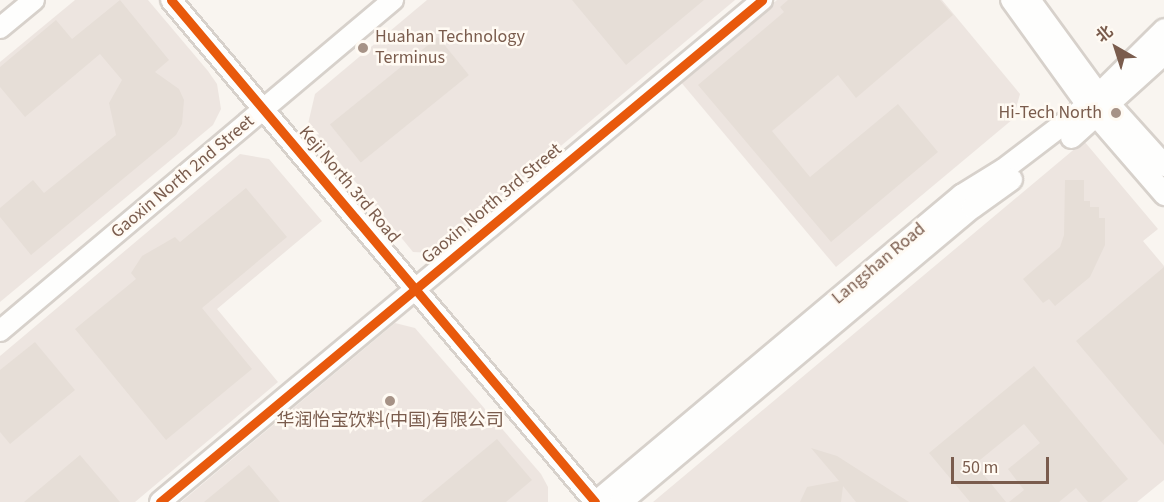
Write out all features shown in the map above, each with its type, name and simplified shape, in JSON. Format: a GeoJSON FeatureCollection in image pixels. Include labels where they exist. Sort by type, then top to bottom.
{"type":"FeatureCollection","features":[{"type":"Feature","properties":{"kind":"main road","name":"Langshan Road"},"geometry":{"type":"LineString","coordinates":[[595,502],[961,195],[1098,104],[1164,29]]}},
{"type":"Feature","properties":{"kind":"main road","name":"Langshan Road"},"geometry":{"type":"LineString","coordinates":[[620,502],[972,207],[1164,53]]}},
{"type":"Feature","properties":{"kind":"main road"},"geometry":{"type":"LineString","coordinates":[[1098,104],[1164,165]]}},
{"type":"Feature","properties":{"kind":"main road"},"geometry":{"type":"LineString","coordinates":[[1098,104],[1164,194]]}},
{"type":"Feature","properties":{"kind":"street"},"geometry":{"type":"LineString","coordinates":[[0,28],[34,0]]}},
{"type":"Feature","properties":{"kind":"street","name":"Keji North 3rd Road"},"geometry":{"type":"LineString","coordinates":[[171,0],[595,502]]}},
{"type":"Feature","properties":{"kind":"street","name":"Gaoxin North 2nd Street"},"geometry":{"type":"LineString","coordinates":[[0,331],[393,0]]}},
{"type":"Feature","properties":{"kind":"street","name":"Gaoxin North 3rd Street"},"geometry":{"type":"LineString","coordinates":[[160,502],[762,0]]}},
{"type":"Feature","properties":{"kind":"street"},"geometry":{"type":"LineString","coordinates":[[1011,0],[1098,104]]}},
{"type":"Feature","properties":{"kind":"street"},"geometry":{"type":"LineString","coordinates":[[1030,0],[1098,104]]}},
{"type":"Feature","properties":{"kind":"shaded area"},"geometry":{"type":"Polygon","coordinates":[[[75,0],[148,0],[217,84],[221,109],[213,125],[0,302],[0,62],[75,0]]]}},
{"type":"Feature","properties":{"kind":"shaded area"},"geometry":{"type":"Polygon","coordinates":[[[427,0],[735,0],[433,253],[413,252],[308,124],[315,94],[427,0]]]}},
{"type":"Feature","properties":{"kind":"shaded area"},"geometry":{"type":"Polygon","coordinates":[[[777,0],[942,0],[1020,94],[1013,119],[836,267],[680,81],[777,0]]]}},
{"type":"Feature","properties":{"kind":"shaded area"},"geometry":{"type":"Polygon","coordinates":[[[1084,141],[1158,229],[1143,241],[1164,266],[1164,480],[1137,502],[653,502],[1084,141]]]}},
{"type":"Feature","properties":{"kind":"shaded area"},"geometry":{"type":"Polygon","coordinates":[[[240,154],[269,159],[322,221],[217,309],[278,382],[135,502],[0,502],[0,356],[240,154]]]}},
{"type":"Feature","properties":{"kind":"shaded area","name":"华润怡宝饮料(中国)有限公司"},"geometry":{"type":"Polygon","coordinates":[[[395,323],[415,328],[541,474],[548,487],[548,502],[181,502],[395,323]]]}},
{"type":"Feature","properties":{"kind":"building"},"geometry":{"type":"Polygon","coordinates":[[[120,0],[169,60],[155,72],[179,89],[184,100],[182,124],[176,135],[31,255],[0,217],[0,208],[33,180],[44,193],[116,135],[109,103],[122,80],[100,54],[25,117],[0,87],[0,67],[56,20],[72,39],[120,0]]]}},
{"type":"Feature","properties":{"kind":"building"},"geometry":{"type":"Polygon","coordinates":[[[572,0],[704,0],[626,65],[572,0]]]}},
{"type":"Feature","properties":{"kind":"building"},"geometry":{"type":"Polygon","coordinates":[[[788,0],[940,0],[953,15],[856,98],[838,75],[772,131],[810,177],[898,104],[938,152],[831,242],[698,85],[784,12],[780,7],[788,0]]]}},
{"type":"Feature","properties":{"kind":"building"},"geometry":{"type":"Polygon","coordinates":[[[438,37],[469,75],[361,163],[330,124],[438,37]]]}},
{"type":"Feature","properties":{"kind":"building"},"geometry":{"type":"Polygon","coordinates":[[[1065,180],[1084,180],[1084,201],[1090,201],[1090,207],[1099,207],[1099,218],[1105,218],[1105,245],[1090,277],[1055,306],[1049,299],[1043,303],[1023,279],[1060,247],[1064,235],[1065,180]]]}},
{"type":"Feature","properties":{"kind":"building"},"geometry":{"type":"Polygon","coordinates":[[[246,188],[287,237],[202,308],[252,369],[166,440],[75,329],[136,279],[131,273],[142,256],[175,237],[180,242],[246,188]]]}},
{"type":"Feature","properties":{"kind":"building"},"geometry":{"type":"Polygon","coordinates":[[[1164,267],[1164,445],[1076,341],[1164,267]]]}},
{"type":"Feature","properties":{"kind":"building"},"geometry":{"type":"Polygon","coordinates":[[[35,342],[75,390],[10,444],[0,432],[0,370],[35,342]]]}},
{"type":"Feature","properties":{"kind":"building"},"geometry":{"type":"Polygon","coordinates":[[[1034,366],[1128,479],[1101,502],[1088,502],[1076,488],[1059,502],[1009,502],[1024,490],[1008,469],[1040,443],[1024,424],[975,464],[1006,502],[970,502],[929,453],[1034,366]]]}},
{"type":"Feature","properties":{"kind":"building"},"geometry":{"type":"Polygon","coordinates":[[[497,439],[532,480],[506,502],[421,502],[497,439]]]}},
{"type":"Feature","properties":{"kind":"building"},"geometry":{"type":"Polygon","coordinates":[[[811,448],[837,456],[909,502],[856,502],[843,486],[841,502],[800,502],[807,487],[839,481],[811,448]]]}},
{"type":"Feature","properties":{"kind":"building"},"geometry":{"type":"Polygon","coordinates":[[[80,455],[120,502],[24,502],[80,455]]]}},
{"type":"Feature","properties":{"kind":"building"},"geometry":{"type":"Polygon","coordinates":[[[249,465],[280,502],[204,502],[249,465]]]}},
{"type":"Feature","properties":{"kind":"cycle path"},"geometry":{"type":"LineString","coordinates":[[171,0],[595,502]]}},
{"type":"Feature","properties":{"kind":"cycle path"},"geometry":{"type":"LineString","coordinates":[[160,502],[762,0]]}},
{"type":"Feature","properties":{"kind":"place","name":"Huahan Technology Terminus"},"geometry":{"type":"Point","coordinates":[363,48]}},
{"type":"Feature","properties":{"kind":"place","name":"Hi-Tech North"},"geometry":{"type":"Point","coordinates":[1116,113]}},
{"type":"Feature","properties":{"kind":"place","name":"华润怡宝饮料(中国)有限公司"},"geometry":{"type":"Point","coordinates":[390,401]}}]}
